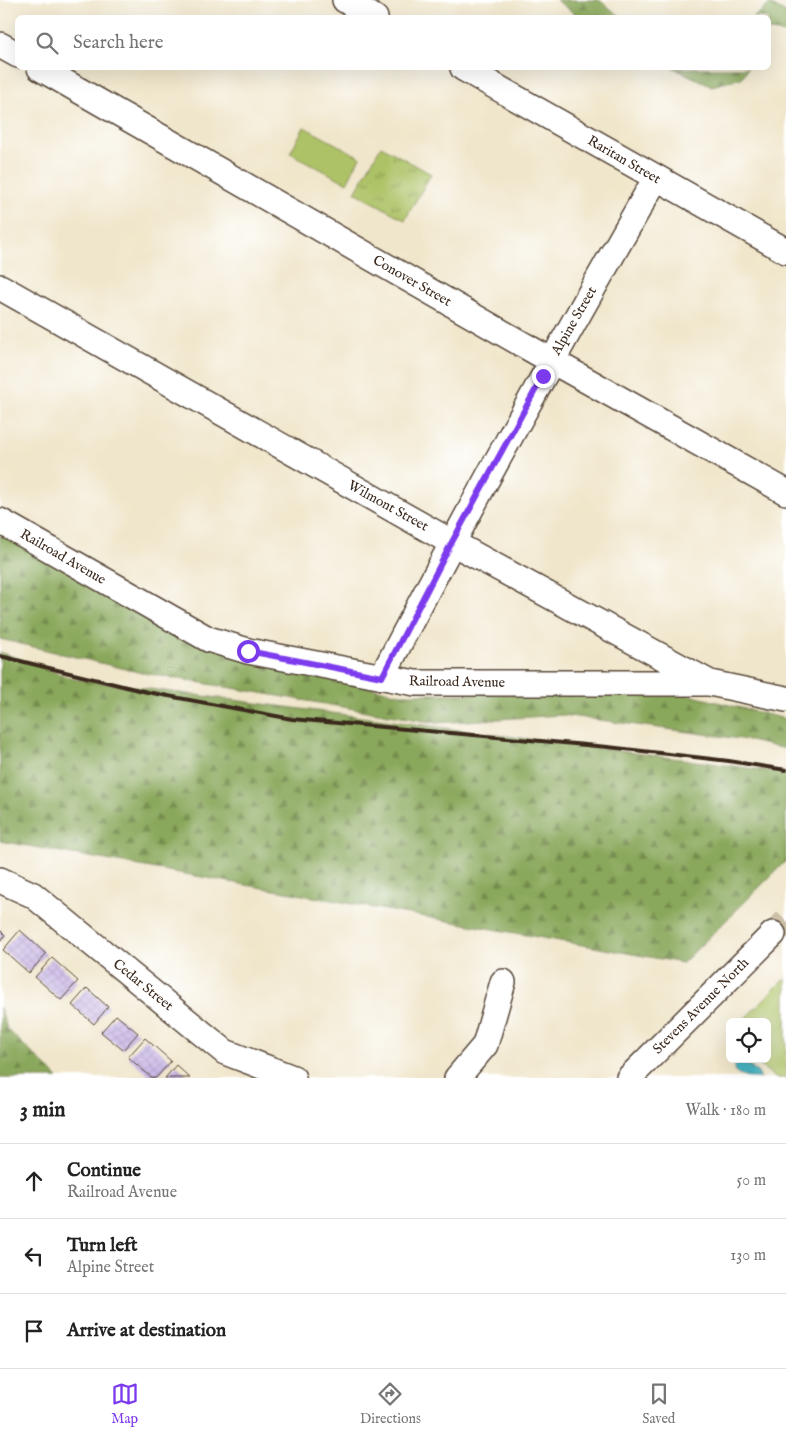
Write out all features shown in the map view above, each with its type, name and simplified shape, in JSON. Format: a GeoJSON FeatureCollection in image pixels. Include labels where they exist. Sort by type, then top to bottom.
{"type":"FeatureCollection","features":[{"type":"Feature","properties":{"kind":"street"},"geometry":{"type":"LineString","coordinates":[[345,0],[371,15]]}},
{"type":"Feature","properties":{"kind":"street"},"geometry":{"type":"LineString","coordinates":[[0,45],[15,53]]}},
{"type":"Feature","properties":{"kind":"street","name":"Conover Street"},"geometry":{"type":"LineString","coordinates":[[44,70],[786,492]]}},
{"type":"Feature","properties":{"kind":"street","name":"Raritan Street"},"geometry":{"type":"LineString","coordinates":[[467,70],[786,251]]}},
{"type":"Feature","properties":{"kind":"street","name":"Alpine Street"},"geometry":{"type":"LineString","coordinates":[[382,677],[452,542],[551,360],[656,178]]}},
{"type":"Feature","properties":{"kind":"street","name":"Wilmont Street"},"geometry":{"type":"LineString","coordinates":[[0,287],[452,542],[710,683],[786,699]]}},
{"type":"Feature","properties":{"kind":"street","name":"Railroad Avenue"},"geometry":{"type":"LineString","coordinates":[[0,522],[208,639],[248,651],[415,683],[710,683]]}},
{"type":"Feature","properties":{"kind":"street","name":"Cedar Street"},"geometry":{"type":"LineString","coordinates":[[0,880],[34,895],[226,1052],[293,1078]]}},
{"type":"Feature","properties":{"kind":"street","name":"Stevens Avenue North"},"geometry":{"type":"LineString","coordinates":[[629,1078],[773,934]]}},
{"type":"Feature","properties":{"kind":"street"},"geometry":{"type":"LineString","coordinates":[[458,1078],[485,1045],[504,982]]}},
{"type":"Feature","properties":{"kind":"green space"},"geometry":{"type":"Polygon","coordinates":[[[556,0],[599,0],[618,15],[576,15],[556,0]]]}},
{"type":"Feature","properties":{"kind":"green space"},"geometry":{"type":"Polygon","coordinates":[[[770,4],[786,13],[786,33],[771,31],[771,15],[756,15],[770,4]]]}},
{"type":"Feature","properties":{"kind":"green space"},"geometry":{"type":"Polygon","coordinates":[[[677,70],[747,70],[742,78],[712,86],[677,70]]]}},
{"type":"Feature","properties":{"kind":"green space"},"geometry":{"type":"Polygon","coordinates":[[[304,127],[360,157],[347,183],[290,153],[304,127]]]}},
{"type":"Feature","properties":{"kind":"green space"},"geometry":{"type":"Polygon","coordinates":[[[381,146],[431,174],[405,220],[355,192],[381,146]]]}},
{"type":"Feature","properties":{"kind":"green space"},"geometry":{"type":"Polygon","coordinates":[[[0,535],[250,660],[400,694],[685,694],[786,719],[786,749],[741,739],[562,715],[436,723],[138,672],[0,639],[0,535]]]}},
{"type":"Feature","properties":{"kind":"green space"},"geometry":{"type":"Polygon","coordinates":[[[0,652],[74,679],[786,773],[786,861],[683,963],[0,841],[0,652]]]}},
{"type":"Feature","properties":{"kind":"green space"},"geometry":{"type":"Polygon","coordinates":[[[786,977],[786,1078],[775,1078],[758,1063],[771,1063],[771,1018],[745,1018],[786,977]]]}},
{"type":"Feature","properties":{"kind":"green space"},"geometry":{"type":"Polygon","coordinates":[[[0,1007],[7,1029],[58,1078],[0,1078],[0,1007]]]}},
{"type":"Feature","properties":{"kind":"water"},"geometry":{"type":"Polygon","coordinates":[[[737,1063],[745,1063],[757,1072],[761,1078],[744,1077],[735,1071],[734,1067],[737,1063]]]}},
{"type":"Feature","properties":{"kind":"building"},"geometry":{"type":"Polygon","coordinates":[[[0,930],[5,935],[0,941],[0,930]]]}},
{"type":"Feature","properties":{"kind":"building"},"geometry":{"type":"Polygon","coordinates":[[[20,930],[46,954],[29,973],[3,950],[20,930]]]}},
{"type":"Feature","properties":{"kind":"building"},"geometry":{"type":"Polygon","coordinates":[[[52,958],[78,981],[61,1000],[35,977],[52,958]]]}},
{"type":"Feature","properties":{"kind":"building"},"geometry":{"type":"Polygon","coordinates":[[[87,988],[108,1007],[94,1024],[72,1005],[87,988]]]}},
{"type":"Feature","properties":{"kind":"building"},"geometry":{"type":"Polygon","coordinates":[[[116,1015],[138,1033],[123,1050],[101,1032],[116,1015]]]}},
{"type":"Feature","properties":{"kind":"building"},"geometry":{"type":"Polygon","coordinates":[[[145,1038],[171,1061],[156,1078],[152,1078],[128,1057],[145,1038]]]}},
{"type":"Feature","properties":{"kind":"building"},"geometry":{"type":"Polygon","coordinates":[[[176,1065],[190,1078],[165,1078],[176,1065]]]}},
{"type":"Feature","properties":{"kind":"tunnel"},"geometry":{"type":"LineString","coordinates":[[773,934],[786,921]]}},
{"type":"Feature","properties":{"kind":"railway"},"geometry":{"type":"LineString","coordinates":[[0,656],[147,692],[292,719],[608,747],[729,761],[786,770]]}},
{"type":"Feature","properties":{"kind":"route"},"geometry":{"type":"LineString","coordinates":[[248,651],[382,677],[452,542],[543,376]]}}]}
